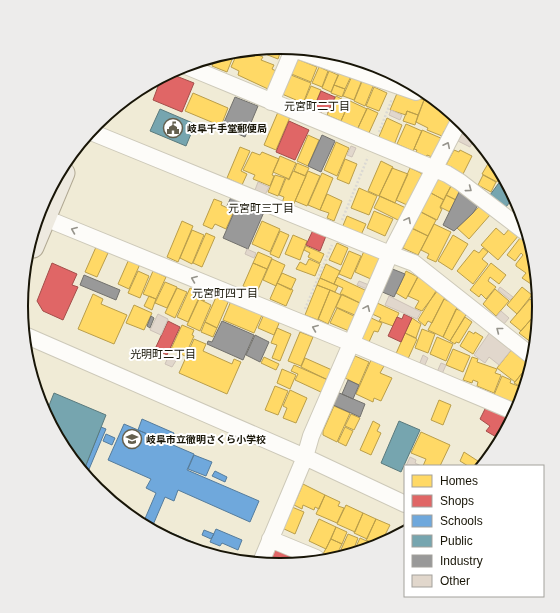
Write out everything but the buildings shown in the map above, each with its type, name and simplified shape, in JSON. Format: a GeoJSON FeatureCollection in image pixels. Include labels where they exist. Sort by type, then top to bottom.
{"type":"FeatureCollection","features":[{"type":"Feature","properties":{"kind":"main road"},"geometry":{"type":"LineString","coordinates":[[39,232],[57,189]]}},
{"type":"Feature","properties":{"kind":"street"},"geometry":{"type":"LineString","coordinates":[[271,102],[291,55]]}},
{"type":"Feature","properties":{"kind":"street"},"geometry":{"type":"LineString","coordinates":[[318,58],[407,89]]}},
{"type":"Feature","properties":{"kind":"street"},"geometry":{"type":"LineString","coordinates":[[195,70],[435,169],[460,182],[519,227]]}},
{"type":"Feature","properties":{"kind":"street"},"geometry":{"type":"LineString","coordinates":[[263,558],[305,457],[311,436],[390,254],[456,126]]}},
{"type":"Feature","properties":{"kind":"street"},"geometry":{"type":"LineString","coordinates":[[96,134],[390,254],[414,262],[528,352]]}},
{"type":"Feature","properties":{"kind":"street"},"geometry":{"type":"LineString","coordinates":[[45,218],[510,410]]}},
{"type":"Feature","properties":{"kind":"street"},"geometry":{"type":"LineString","coordinates":[[30,337],[305,457],[404,504]]}},
{"type":"Feature","properties":{"kind":"street"},"geometry":{"type":"LineString","coordinates":[[270,539],[312,556]]}},
{"type":"Feature","properties":{"kind":"path"},"geometry":{"type":"LineString","coordinates":[[300,322],[397,85]]}},
{"type":"Feature","properties":{"kind":"place","name":"岐阜千手堂郵便局"},"geometry":{"type":"Point","coordinates":[173,128]}},
{"type":"Feature","properties":{"kind":"place","name":"岐阜市立徹明さくら小学校"},"geometry":{"type":"Point","coordinates":[132,439]}},
{"type":"Feature","properties":{"kind":"district","name":"元宮町二丁目"},"geometry":{"type":"Point","coordinates":[317,106]}},
{"type":"Feature","properties":{"kind":"district","name":"元宮町三丁目"},"geometry":{"type":"Point","coordinates":[261,208]}},
{"type":"Feature","properties":{"kind":"district","name":"元宮町四丁目"},"geometry":{"type":"Point","coordinates":[225,293]}},
{"type":"Feature","properties":{"kind":"district","name":"光明町二丁目"},"geometry":{"type":"Point","coordinates":[163,354]}}]}
